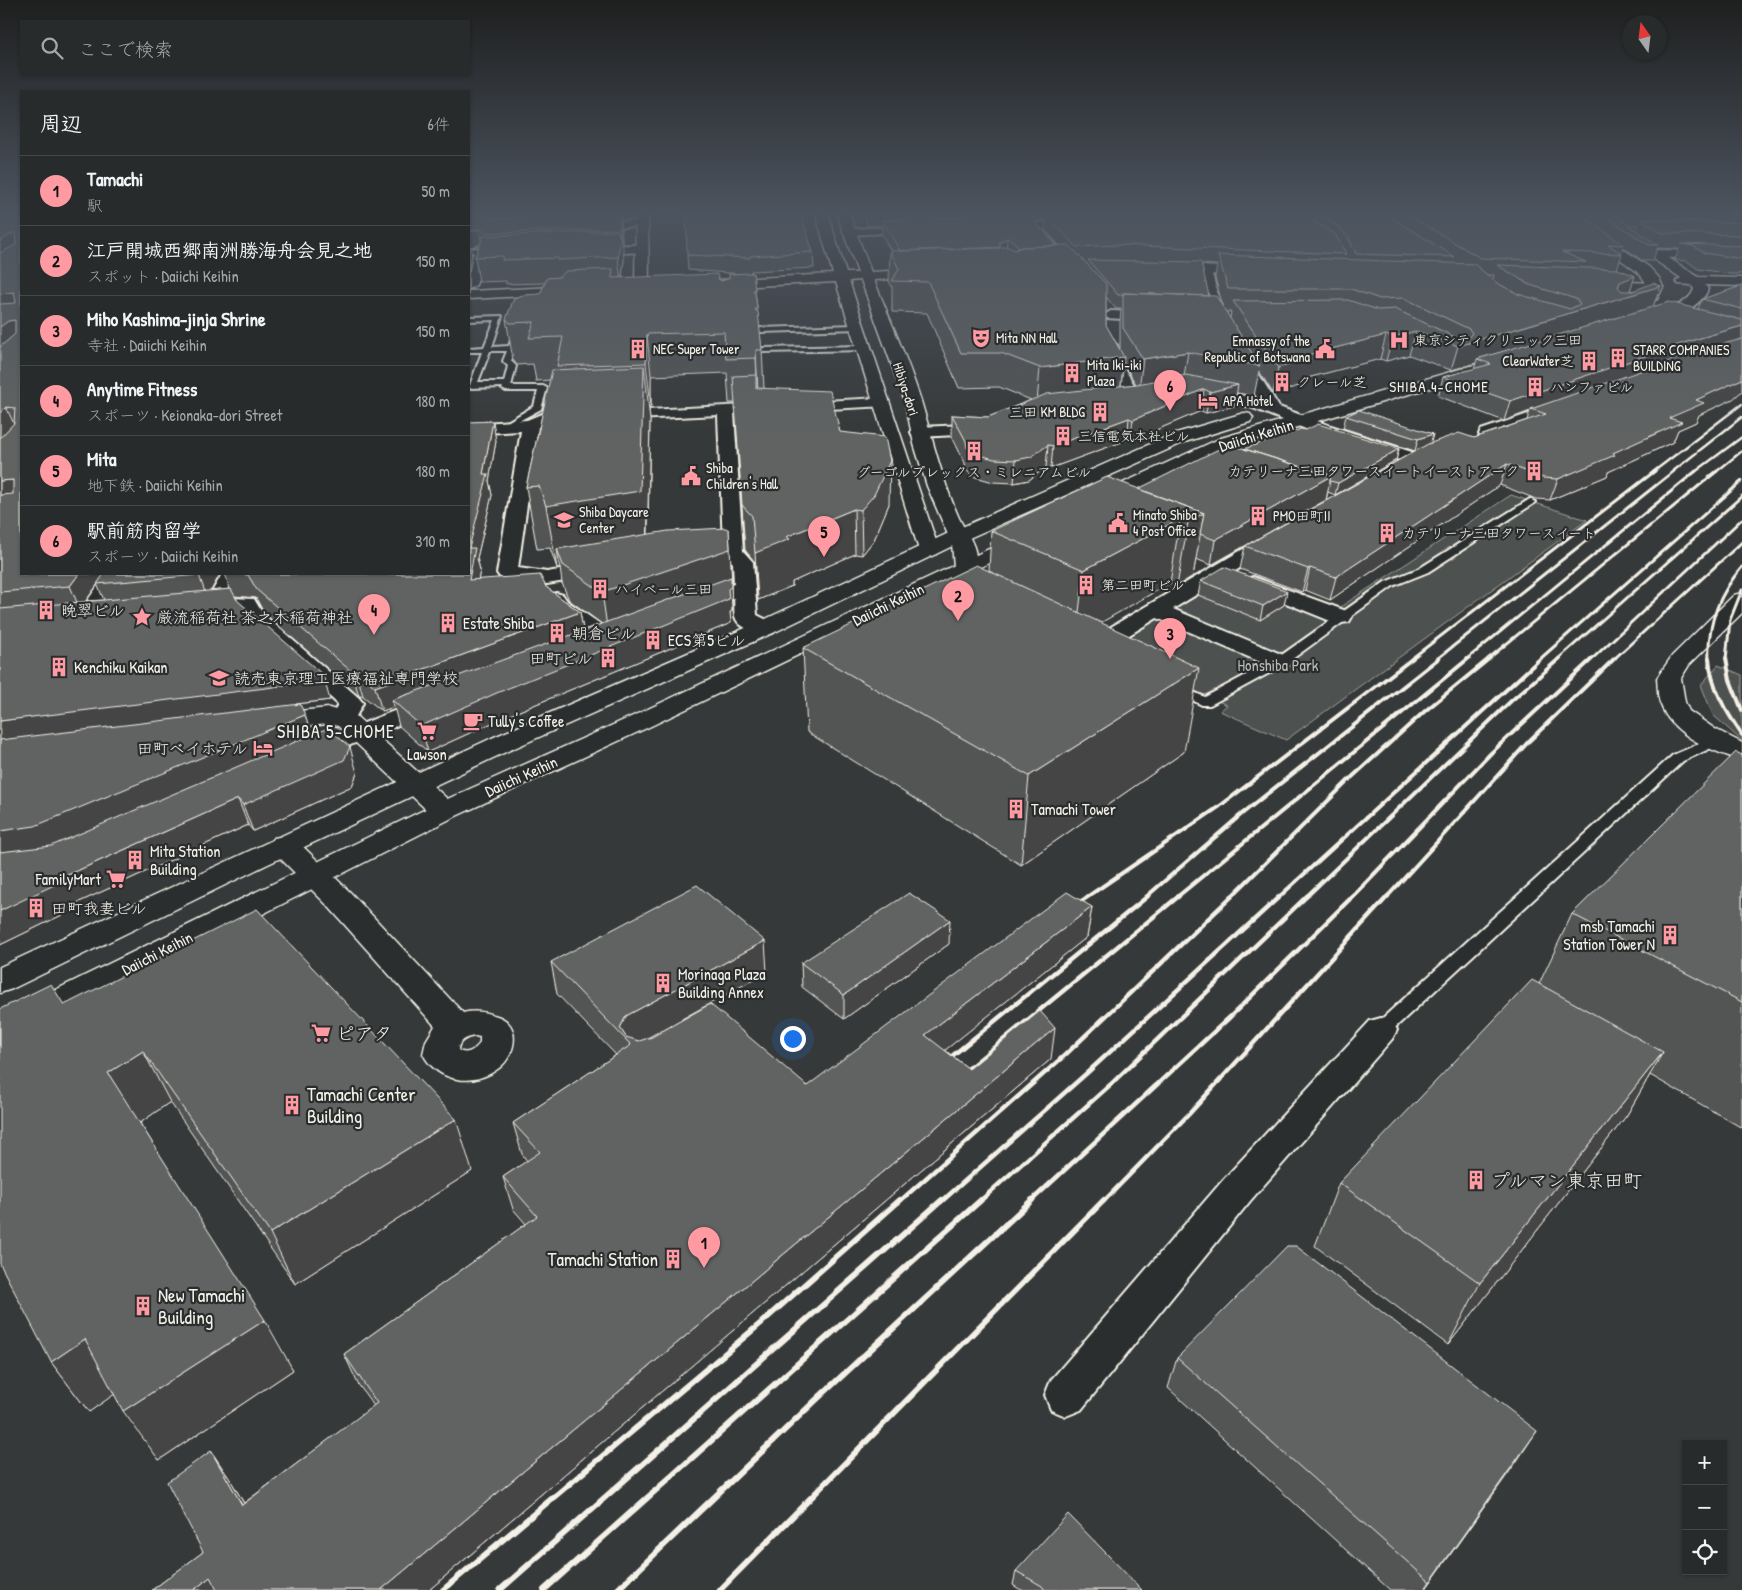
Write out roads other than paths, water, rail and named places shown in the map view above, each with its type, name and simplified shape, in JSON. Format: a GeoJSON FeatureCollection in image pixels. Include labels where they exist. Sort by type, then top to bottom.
{"type":"FeatureCollection","features":[{"type":"Feature","properties":{"kind":"main road","name":"Hibiya-dori"},"geometry":{"type":"LineString","coordinates":[[843,285],[855,327],[929,550]]}},
{"type":"Feature","properties":{"kind":"main road","name":"Hibiya-dori"},"geometry":{"type":"LineString","coordinates":[[869,285],[913,402],[918,432],[947,514],[960,535],[966,556],[965,566]]}},
{"type":"Feature","properties":{"kind":"main road"},"geometry":{"type":"LineString","coordinates":[[1614,311],[1646,300],[1652,296],[1655,285]]}},
{"type":"Feature","properties":{"kind":"main road"},"geometry":{"type":"LineString","coordinates":[[1634,322],[1696,300],[1700,295],[1698,285]]}},
{"type":"Feature","properties":{"kind":"main road"},"geometry":{"type":"LineString","coordinates":[[1700,285],[1742,290]]}},
{"type":"Feature","properties":{"kind":"main road"},"geometry":{"type":"LineString","coordinates":[[470,295],[593,290]]}},
{"type":"Feature","properties":{"kind":"main road","name":"Daiichi Keihin"},"geometry":{"type":"LineString","coordinates":[[1084,508],[1208,456],[1227,442],[1494,365]]}},
{"type":"Feature","properties":{"kind":"main road"},"geometry":{"type":"LineString","coordinates":[[1371,382],[1399,392]]}},
{"type":"Feature","properties":{"kind":"main road","name":"Daiichi Keihin"},"geometry":{"type":"LineString","coordinates":[[0,981],[284,845],[502,744],[765,628],[960,535],[1179,438],[1302,402]]}},
{"type":"Feature","properties":{"kind":"main road","name":"Daiichi Keihin"},"geometry":{"type":"LineString","coordinates":[[0,1032],[314,874],[444,811],[941,588],[965,566],[1039,531]]}},
{"type":"Feature","properties":{"kind":"main road"},"geometry":{"type":"LineString","coordinates":[[1742,600],[1680,661],[1669,678],[1675,709],[1695,727],[1715,741],[1742,752]]}},
{"type":"Feature","properties":{"kind":"main road"},"geometry":{"type":"LineString","coordinates":[[244,726],[321,716],[352,725],[444,811]]}},
{"type":"Feature","properties":{"kind":"main road"},"geometry":{"type":"LineString","coordinates":[[502,744],[535,770]]}},
{"type":"Feature","properties":{"kind":"main road"},"geometry":{"type":"LineString","coordinates":[[284,845],[339,899],[457,1028]]}},
{"type":"Feature","properties":{"kind":"street"},"geometry":{"type":"LineString","coordinates":[[1207,285],[1210,318],[1273,410]]}},
{"type":"Feature","properties":{"kind":"street"},"geometry":{"type":"LineString","coordinates":[[1100,301],[1110,325],[1111,358],[1140,396],[1114,400]]}},
{"type":"Feature","properties":{"kind":"street"},"geometry":{"type":"LineString","coordinates":[[1662,313],[1688,320]]}},
{"type":"Feature","properties":{"kind":"street"},"geometry":{"type":"LineString","coordinates":[[1110,325],[1166,317]]}},
{"type":"Feature","properties":{"kind":"street"},"geometry":{"type":"LineString","coordinates":[[1210,318],[1237,318]]}},
{"type":"Feature","properties":{"kind":"street"},"geometry":{"type":"LineString","coordinates":[[1183,389],[1234,397],[1415,459]]}},
{"type":"Feature","properties":{"kind":"street"},"geometry":{"type":"LineString","coordinates":[[470,429],[521,426],[544,418],[881,403]]}},
{"type":"Feature","properties":{"kind":"street"},"geometry":{"type":"LineString","coordinates":[[1471,440],[1575,403]]}},
{"type":"Feature","properties":{"kind":"street"},"geometry":{"type":"LineString","coordinates":[[726,410],[734,552],[743,562],[746,618],[765,628]]}},
{"type":"Feature","properties":{"kind":"street"},"geometry":{"type":"LineString","coordinates":[[918,432],[992,429],[1004,422]]}},
{"type":"Feature","properties":{"kind":"street"},"geometry":{"type":"LineString","coordinates":[[521,426],[507,573],[547,578],[611,567]]}},
{"type":"Feature","properties":{"kind":"street"},"geometry":{"type":"LineString","coordinates":[[1396,469],[1415,459],[1434,453]]}},
{"type":"Feature","properties":{"kind":"street"},"geometry":{"type":"LineString","coordinates":[[1085,653],[1213,572],[1286,532]]}},
{"type":"Feature","properties":{"kind":"street"},"geometry":{"type":"LineString","coordinates":[[676,556],[734,552]]}},
{"type":"Feature","properties":{"kind":"street"},"geometry":{"type":"LineString","coordinates":[[1213,572],[1341,617]]}},
{"type":"Feature","properties":{"kind":"street"},"geometry":{"type":"LineString","coordinates":[[114,614],[77,618],[115,575]]}},
{"type":"Feature","properties":{"kind":"street"},"geometry":{"type":"LineString","coordinates":[[216,605],[231,575]]}},
{"type":"Feature","properties":{"kind":"street"},"geometry":{"type":"LineString","coordinates":[[547,578],[558,604],[614,633],[578,647]]}},
{"type":"Feature","properties":{"kind":"street"},"geometry":{"type":"LineString","coordinates":[[679,610],[744,587]]}},
{"type":"Feature","properties":{"kind":"street"},"geometry":{"type":"LineString","coordinates":[[188,607],[247,603],[254,617],[351,702],[352,725]]}},
{"type":"Feature","properties":{"kind":"street"},"geometry":{"type":"LineString","coordinates":[[1155,609],[1280,662]]}},
{"type":"Feature","properties":{"kind":"street"},"geometry":{"type":"LineString","coordinates":[[290,762],[352,725],[452,695]]}},
{"type":"Feature","properties":{"kind":"street"},"geometry":{"type":"LineString","coordinates":[[1066,1395],[1237,1190],[1381,1030]]}},
{"type":"Feature","properties":{"kind":"lane"},"geometry":{"type":"LineString","coordinates":[[470,319],[503,318],[471,386],[508,384]]}},
{"type":"Feature","properties":{"kind":"lane"},"geometry":{"type":"LineString","coordinates":[[761,330],[855,327]]}},
{"type":"Feature","properties":{"kind":"lane"},"geometry":{"type":"LineString","coordinates":[[521,426],[513,421],[538,407],[543,388],[506,389],[512,366],[507,361],[516,336],[525,331]]}},
{"type":"Feature","properties":{"kind":"lane"},"geometry":{"type":"LineString","coordinates":[[470,350],[512,348]]}},
{"type":"Feature","properties":{"kind":"lane"},"geometry":{"type":"LineString","coordinates":[[763,350],[862,348]]}},
{"type":"Feature","properties":{"kind":"lane"},"geometry":{"type":"LineString","coordinates":[[1164,685],[1206,702],[1280,662],[1389,584],[1424,570],[1530,502]]}},
{"type":"Feature","properties":{"kind":"lane"},"geometry":{"type":"LineString","coordinates":[[1381,1030],[1678,758],[1715,741]]}},
{"type":"Feature","properties":{"kind":"railway"},"geometry":{"type":"LineString","coordinates":[[1653,472],[1742,404]]}},
{"type":"Feature","properties":{"kind":"railway"},"geometry":{"type":"LineString","coordinates":[[1672,472],[1742,417]]}},
{"type":"Feature","properties":{"kind":"railway"},"geometry":{"type":"LineString","coordinates":[[1695,472],[1742,437]]}},
{"type":"Feature","properties":{"kind":"railway"},"geometry":{"type":"LineString","coordinates":[[1716,472],[1742,451]]}},
{"type":"Feature","properties":{"kind":"railway"},"geometry":{"type":"LineString","coordinates":[[1411,659],[1655,471]]}},
{"type":"Feature","properties":{"kind":"railway"},"geometry":{"type":"LineString","coordinates":[[1437,659],[1674,471]]}},
{"type":"Feature","properties":{"kind":"railway"},"geometry":{"type":"LineString","coordinates":[[1467,659],[1696,471]]}},
{"type":"Feature","properties":{"kind":"railway"},"geometry":{"type":"LineString","coordinates":[[1488,659],[1717,471]]}},
{"type":"Feature","properties":{"kind":"railway"},"geometry":{"type":"LineString","coordinates":[[1540,659],[1742,481]]}},
{"type":"Feature","properties":{"kind":"railway"},"geometry":{"type":"LineString","coordinates":[[1558,659],[1742,496]]}},
{"type":"Feature","properties":{"kind":"railway"},"geometry":{"type":"LineString","coordinates":[[1592,659],[1742,519]]}},
{"type":"Feature","properties":{"kind":"railway"},"geometry":{"type":"LineString","coordinates":[[1614,659],[1742,542]]}},
{"type":"Feature","properties":{"kind":"railway"},"geometry":{"type":"LineString","coordinates":[[1709,658],[1710,634],[1716,610],[1727,588],[1742,567]]}},
{"type":"Feature","properties":{"kind":"railway"},"geometry":{"type":"LineString","coordinates":[[1726,658],[1730,620],[1742,590]]}},
{"type":"Feature","properties":{"kind":"railway"},"geometry":{"type":"LineString","coordinates":[[1087,897],[1220,806],[1413,658]]}},
{"type":"Feature","properties":{"kind":"railway"},"geometry":{"type":"LineString","coordinates":[[1146,897],[1243,813],[1439,658]]}},
{"type":"Feature","properties":{"kind":"railway"},"geometry":{"type":"LineString","coordinates":[[1177,897],[1469,658]]}},
{"type":"Feature","properties":{"kind":"railway"},"geometry":{"type":"LineString","coordinates":[[1231,897],[1350,779],[1425,711],[1490,658]]}},
{"type":"Feature","properties":{"kind":"railway"},"geometry":{"type":"LineString","coordinates":[[1279,897],[1541,658]]}},
{"type":"Feature","properties":{"kind":"railway"},"geometry":{"type":"LineString","coordinates":[[1306,897],[1511,701],[1560,658]]}},
{"type":"Feature","properties":{"kind":"railway"},"geometry":{"type":"LineString","coordinates":[[1352,897],[1491,753],[1593,658]]}},
{"type":"Feature","properties":{"kind":"railway"},"geometry":{"type":"LineString","coordinates":[[1387,897],[1529,741],[1615,658]]}},
{"type":"Feature","properties":{"kind":"railway"},"geometry":{"type":"LineString","coordinates":[[1709,658],[1716,689],[1725,708],[1742,735]]}},
{"type":"Feature","properties":{"kind":"railway"},"geometry":{"type":"LineString","coordinates":[[1726,658],[1730,680],[1742,710]]}},
{"type":"Feature","properties":{"kind":"railway"},"geometry":{"type":"LineString","coordinates":[[1071,908],[1089,896]]}},
{"type":"Feature","properties":{"kind":"railway"},"geometry":{"type":"LineString","coordinates":[[941,1065],[1148,896]]}},
{"type":"Feature","properties":{"kind":"railway"},"geometry":{"type":"LineString","coordinates":[[958,1077],[1179,896]]}},
{"type":"Feature","properties":{"kind":"railway"},"geometry":{"type":"LineString","coordinates":[[899,1202],[1065,1055],[1232,896]]}},
{"type":"Feature","properties":{"kind":"railway"},"geometry":{"type":"LineString","coordinates":[[941,1202],[1088,1072],[1280,896]]}},
{"type":"Feature","properties":{"kind":"railway"},"geometry":{"type":"LineString","coordinates":[[979,1202],[1110,1085],[1307,896]]}},
{"type":"Feature","properties":{"kind":"railway"},"geometry":{"type":"LineString","coordinates":[[1103,1202],[1189,1114],[1388,896]]}},
{"type":"Feature","properties":{"kind":"railway"},"geometry":{"type":"LineString","coordinates":[[1030,1202],[1230,1017],[1352,897]]}},
{"type":"Feature","properties":{"kind":"railway"},"geometry":{"type":"LineString","coordinates":[[443,1590],[760,1324],[900,1200]]}},
{"type":"Feature","properties":{"kind":"railway"},"geometry":{"type":"LineString","coordinates":[[500,1590],[942,1200]]}},
{"type":"Feature","properties":{"kind":"railway"},"geometry":{"type":"LineString","coordinates":[[544,1590],[981,1200]]}},
{"type":"Feature","properties":{"kind":"railway"},"geometry":{"type":"LineString","coordinates":[[617,1590],[816,1400],[1032,1200]]}},
{"type":"Feature","properties":{"kind":"railway"},"geometry":{"type":"LineString","coordinates":[[720,1590],[1104,1200]]}},
{"type":"Feature","properties":{"kind":"place","name":"Mita NN Hall"},"geometry":{"type":"Point","coordinates":[981,338]}},
{"type":"Feature","properties":{"kind":"place","name":"東京シティクリニック三田"},"geometry":{"type":"Point","coordinates":[1399,340]}},
{"type":"Feature","properties":{"kind":"place","name":"NEC Super Tower"},"geometry":{"type":"Point","coordinates":[638,349]}},
{"type":"Feature","properties":{"kind":"place","name":"Emnassy of the Republic of Botswana"},"geometry":{"type":"Point","coordinates":[1325,349]}},
{"type":"Feature","properties":{"kind":"place","name":"STARR COMPANIES BUILDING"},"geometry":{"type":"Point","coordinates":[1618,358]}},
{"type":"Feature","properties":{"kind":"place","name":"ClearWater芝"},"geometry":{"type":"Point","coordinates":[1589,361]}},
{"type":"Feature","properties":{"kind":"place","name":"Mita Iki-iki Plaza"},"geometry":{"type":"Point","coordinates":[1072,373]}},
{"type":"Feature","properties":{"kind":"place","name":"クレール芝"},"geometry":{"type":"Point","coordinates":[1282,382]}},
{"type":"Feature","properties":{"kind":"place","name":"ハンファビル"},"geometry":{"type":"Point","coordinates":[1535,387]}},
{"type":"Feature","properties":{"kind":"place","name":"APA Hotel"},"geometry":{"type":"Point","coordinates":[1208,401]}},
{"type":"Feature","properties":{"kind":"place","name":"駅前筋肉留学"},"geometry":{"type":"Point","coordinates":[1170,411]}},
{"type":"Feature","properties":{"kind":"place","name":"三田 KM BLDG"},"geometry":{"type":"Point","coordinates":[1100,412]}},
{"type":"Feature","properties":{"kind":"place","name":"三信電気本社ビル"},"geometry":{"type":"Point","coordinates":[1063,436]}},
{"type":"Feature","properties":{"kind":"place","name":"グーゴルプレックス・ミレニアムビル"},"geometry":{"type":"Point","coordinates":[974,451]}},
{"type":"Feature","properties":{"kind":"place","name":"カテリーナ三田タワースイートイーストアーク"},"geometry":{"type":"Point","coordinates":[1534,471]}},
{"type":"Feature","properties":{"kind":"place","name":"Shiba Children's Hall"},"geometry":{"type":"Point","coordinates":[691,476]}},
{"type":"Feature","properties":{"kind":"place","name":"PMO田町II"},"geometry":{"type":"Point","coordinates":[1258,516]}},
{"type":"Feature","properties":{"kind":"place","name":"Shiba Daycare Center"},"geometry":{"type":"Point","coordinates":[564,520]}},
{"type":"Feature","properties":{"kind":"place","name":"Minato Shiba 4 Post Office"},"geometry":{"type":"Point","coordinates":[1118,523]}},
{"type":"Feature","properties":{"kind":"place","name":"カテリーナ三田タワースイート"},"geometry":{"type":"Point","coordinates":[1387,533]}},
{"type":"Feature","properties":{"kind":"place","name":"Mita"},"geometry":{"type":"Point","coordinates":[824,557]}},
{"type":"Feature","properties":{"kind":"place","name":"第二田町ビル"},"geometry":{"type":"Point","coordinates":[1086,585]}},
{"type":"Feature","properties":{"kind":"place","name":"ハイベール三田"},"geometry":{"type":"Point","coordinates":[600,589]}},
{"type":"Feature","properties":{"kind":"place","name":"晩翠ビル"},"geometry":{"type":"Point","coordinates":[46,610]}},
{"type":"Feature","properties":{"kind":"place","name":"厳流稲荷社 茶之木稲荷神社"},"geometry":{"type":"Point","coordinates":[142,617]}},
{"type":"Feature","properties":{"kind":"place","name":"江戸開城西郷南洲勝海舟会見之地"},"geometry":{"type":"Point","coordinates":[958,621]}},
{"type":"Feature","properties":{"kind":"place","name":"Estate Shiba"},"geometry":{"type":"Point","coordinates":[448,623]}},
{"type":"Feature","properties":{"kind":"place","name":"朝倉ビル"},"geometry":{"type":"Point","coordinates":[557,633]}},
{"type":"Feature","properties":{"kind":"place","name":"Anytime Fitness"},"geometry":{"type":"Point","coordinates":[374,635]}},
{"type":"Feature","properties":{"kind":"place","name":"ECS第5ビル"},"geometry":{"type":"Point","coordinates":[653,640]}},
{"type":"Feature","properties":{"kind":"place","name":"田町ビル"},"geometry":{"type":"Point","coordinates":[608,658]}},
{"type":"Feature","properties":{"kind":"place","name":"Miho Kashima-jinja Shrine"},"geometry":{"type":"Point","coordinates":[1170,659]}},
{"type":"Feature","properties":{"kind":"place","name":"Kenchiku Kaikan"},"geometry":{"type":"Point","coordinates":[59,667]}},
{"type":"Feature","properties":{"kind":"place","name":"読売東京理工医療福祉専門学校"},"geometry":{"type":"Point","coordinates":[219,678]}},
{"type":"Feature","properties":{"kind":"place","name":"Tully's Coffee"},"geometry":{"type":"Point","coordinates":[473,721]}},
{"type":"Feature","properties":{"kind":"place","name":"Lawson"},"geometry":{"type":"Point","coordinates":[427,731]}},
{"type":"Feature","properties":{"kind":"place","name":"田町ベイホテル"},"geometry":{"type":"Point","coordinates":[263,748]}},
{"type":"Feature","properties":{"kind":"place","name":"Tamachi Tower"},"geometry":{"type":"Point","coordinates":[1016,809]}},
{"type":"Feature","properties":{"kind":"place","name":"Mita Station Building"},"geometry":{"type":"Point","coordinates":[135,860]}},
{"type":"Feature","properties":{"kind":"place","name":"FamilyMart"},"geometry":{"type":"Point","coordinates":[116,879]}},
{"type":"Feature","properties":{"kind":"place","name":"田町我妻ビル"},"geometry":{"type":"Point","coordinates":[36,908]}},
{"type":"Feature","properties":{"kind":"place","name":"msb Tamachi Station Tower N"},"geometry":{"type":"Point","coordinates":[1670,935]}},
{"type":"Feature","properties":{"kind":"place","name":"Morinaga Plaza Building Annex"},"geometry":{"type":"Point","coordinates":[663,983]}},
{"type":"Feature","properties":{"kind":"place","name":"ピアタ"},"geometry":{"type":"Point","coordinates":[321,1033]}},
{"type":"Feature","properties":{"kind":"place","name":"Tamachi Center Building"},"geometry":{"type":"Point","coordinates":[292,1105]}},
{"type":"Feature","properties":{"kind":"place","name":"プルマン東京田町"},"geometry":{"type":"Point","coordinates":[1476,1180]}},
{"type":"Feature","properties":{"kind":"place","name":"Tamachi Station"},"geometry":{"type":"Point","coordinates":[673,1259]}},
{"type":"Feature","properties":{"kind":"place","name":"Tamachi"},"geometry":{"type":"Point","coordinates":[704,1268]}},
{"type":"Feature","properties":{"kind":"place","name":"New Tamachi Building"},"geometry":{"type":"Point","coordinates":[143,1306]}},
{"type":"Feature","properties":{"kind":"district","name":"SHIBA 4-CHOME"},"geometry":{"type":"Point","coordinates":[1439,387]}},
{"type":"Feature","properties":{"kind":"district","name":"SHIBA 5-CHOME"},"geometry":{"type":"Point","coordinates":[336,732]}},
{"type":"Feature","properties":{"kind":"park label","name":"Honshiba Park"},"geometry":{"type":"Point","coordinates":[1278,665]}}]}
